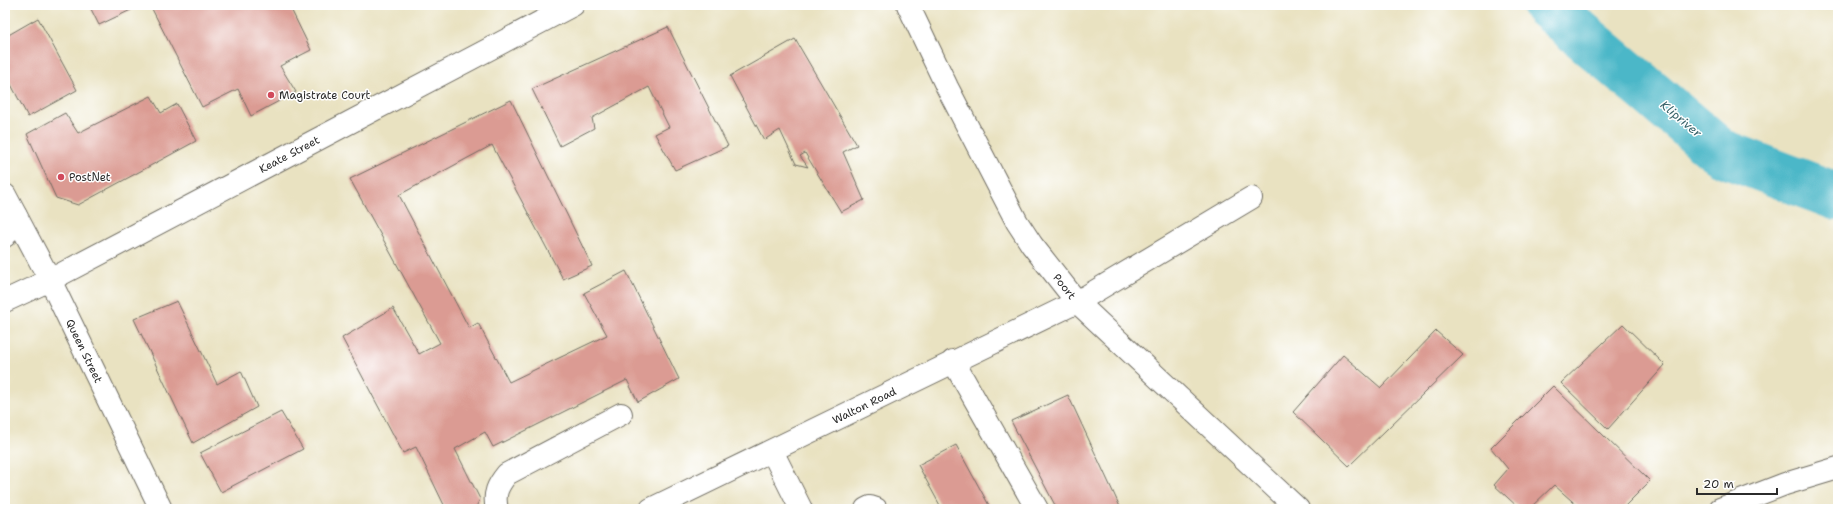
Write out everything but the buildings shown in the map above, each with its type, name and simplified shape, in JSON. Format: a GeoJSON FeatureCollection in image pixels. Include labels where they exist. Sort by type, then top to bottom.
{"type":"FeatureCollection","features":[{"type":"Feature","properties":{"kind":"street","name":"Keate Street"},"geometry":{"type":"LineString","coordinates":[[5,301],[50,280],[573,5]]}},
{"type":"Feature","properties":{"kind":"street","name":"Poort"},"geometry":{"type":"LineString","coordinates":[[908,5],[947,87],[1017,222],[1032,245],[1077,302],[1298,509]]}},
{"type":"Feature","properties":{"kind":"street","name":"Queen Street"},"geometry":{"type":"LineString","coordinates":[[5,195],[50,280],[161,509]]}},
{"type":"Feature","properties":{"kind":"street","name":"Walton Road"},"geometry":{"type":"LineString","coordinates":[[651,509],[1077,302],[1252,198]]}},
{"type":"Feature","properties":{"kind":"street"},"geometry":{"type":"LineString","coordinates":[[5,236],[16,216]]}},
{"type":"Feature","properties":{"kind":"street"},"geometry":{"type":"LineString","coordinates":[[953,361],[1037,509]]}},
{"type":"Feature","properties":{"kind":"street"},"geometry":{"type":"LineString","coordinates":[[497,509],[496,493],[498,484],[507,474],[621,414]]}},
{"type":"Feature","properties":{"kind":"street"},"geometry":{"type":"LineString","coordinates":[[772,451],[801,509]]}},
{"type":"Feature","properties":{"kind":"street"},"geometry":{"type":"LineString","coordinates":[[1720,509],[1785,484],[1838,468]]}},
{"type":"Feature","properties":{"kind":"street"},"geometry":{"type":"LineString","coordinates":[[866,509],[870,507],[876,509]]}},
{"type":"Feature","properties":{"kind":"waterway","name":"Klipriver"},"geometry":{"type":"LineString","coordinates":[[1546,5],[1720,152],[1838,197]]}},
{"type":"Feature","properties":{"kind":"place","name":"Magistrate Court"},"geometry":{"type":"Point","coordinates":[271,95]}},
{"type":"Feature","properties":{"kind":"place","name":"PostNet"},"geometry":{"type":"Point","coordinates":[61,177]}}]}
